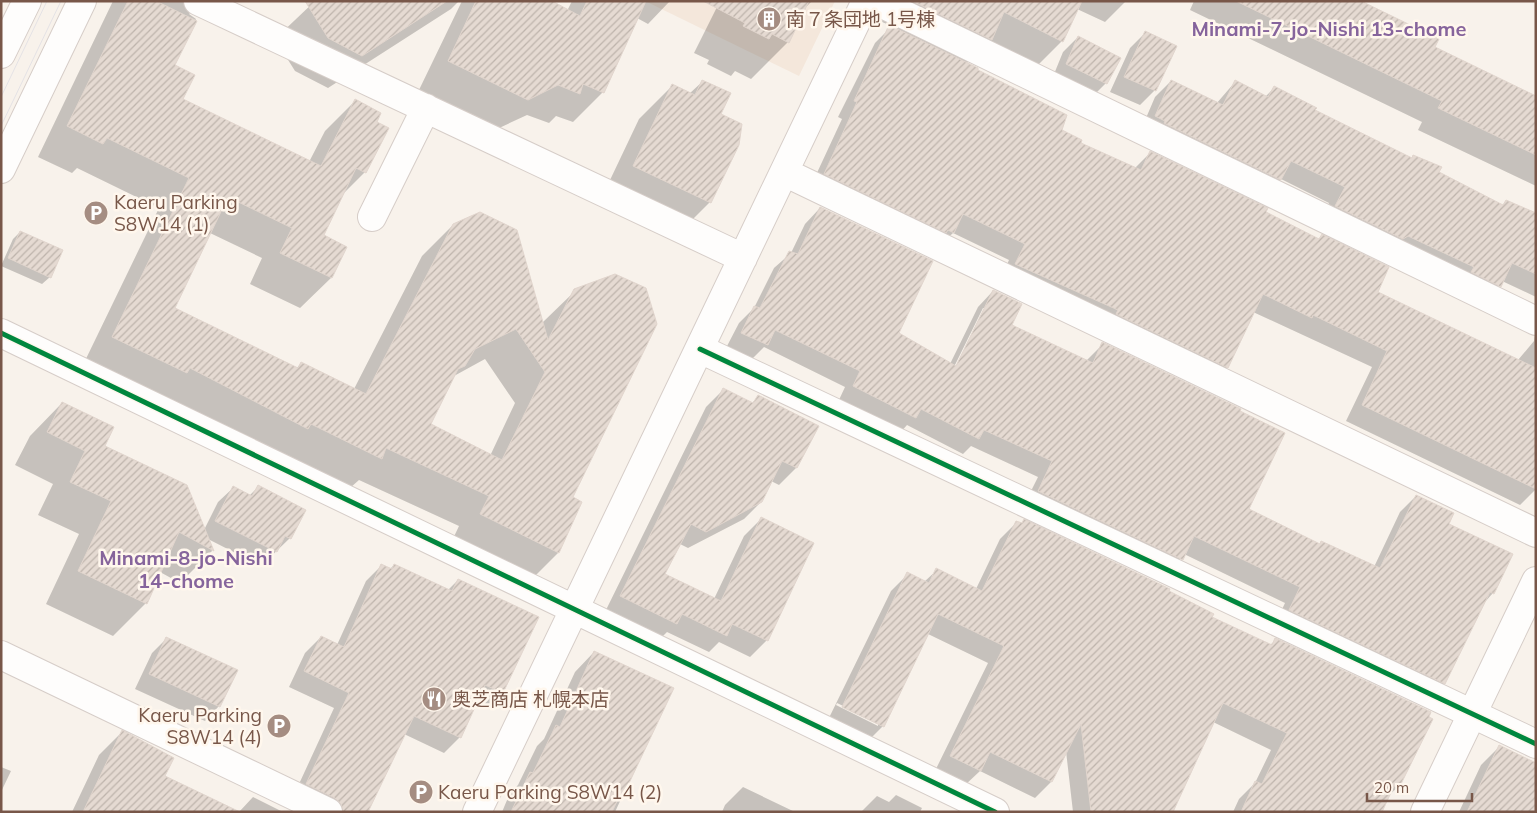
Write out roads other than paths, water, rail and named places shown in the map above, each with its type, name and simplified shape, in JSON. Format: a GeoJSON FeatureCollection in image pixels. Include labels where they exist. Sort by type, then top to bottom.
{"type":"FeatureCollection","features":[{"type":"Feature","properties":{"kind":"street"},"geometry":{"type":"LineString","coordinates":[[1,169],[82,1]]}},
{"type":"Feature","properties":{"kind":"street"},"geometry":{"type":"LineString","coordinates":[[198,1],[743,258]]}},
{"type":"Feature","properties":{"kind":"street"},"geometry":{"type":"LineString","coordinates":[[478,812],[866,1]]}},
{"type":"Feature","properties":{"kind":"street"},"geometry":{"type":"LineString","coordinates":[[876,1],[1536,321]]}},
{"type":"Feature","properties":{"kind":"street"},"geometry":{"type":"LineString","coordinates":[[1,54],[15,11]]}},
{"type":"Feature","properties":{"kind":"street"},"geometry":{"type":"LineString","coordinates":[[372,216],[426,108]]}},
{"type":"Feature","properties":{"kind":"street"},"geometry":{"type":"LineString","coordinates":[[784,172],[1536,533]]}},
{"type":"Feature","properties":{"kind":"street"},"geometry":{"type":"LineString","coordinates":[[1,333],[995,812]]}},
{"type":"Feature","properties":{"kind":"street"},"geometry":{"type":"LineString","coordinates":[[700,349],[1536,744]]}},
{"type":"Feature","properties":{"kind":"street"},"geometry":{"type":"LineString","coordinates":[[1425,812],[1536,581]]}},
{"type":"Feature","properties":{"kind":"street"},"geometry":{"type":"LineString","coordinates":[[1,655],[328,812]]}},
{"type":"Feature","properties":{"kind":"tram line"},"geometry":{"type":"LineString","coordinates":[[1,97],[47,1]]}},
{"type":"Feature","properties":{"kind":"tram line"},"geometry":{"type":"LineString","coordinates":[[1,126],[61,1]]}},
{"type":"Feature","properties":{"kind":"place","name":"南７条団地 1号棟"},"geometry":{"type":"Point","coordinates":[769,19]}},
{"type":"Feature","properties":{"kind":"place","name":"Kaeru Parking S8W14 (1)"},"geometry":{"type":"Point","coordinates":[96,213]}},
{"type":"Feature","properties":{"kind":"place","name":"奥芝商店 札幌本店"},"geometry":{"type":"Point","coordinates":[434,699]}},
{"type":"Feature","properties":{"kind":"place","name":"Kaeru Parking S8W14 (4)"},"geometry":{"type":"Point","coordinates":[279,726]}},
{"type":"Feature","properties":{"kind":"place","name":"Kaeru Parking S8W14 (2)"},"geometry":{"type":"Point","coordinates":[421,792]}},
{"type":"Feature","properties":{"kind":"district","name":"Minami-7-jo-Nishi 13-chome"},"geometry":{"type":"Point","coordinates":[1329,28]}},
{"type":"Feature","properties":{"kind":"district","name":"Minami-8-jo-Nishi 14-chome"},"geometry":{"type":"Point","coordinates":[186,568]}}]}
